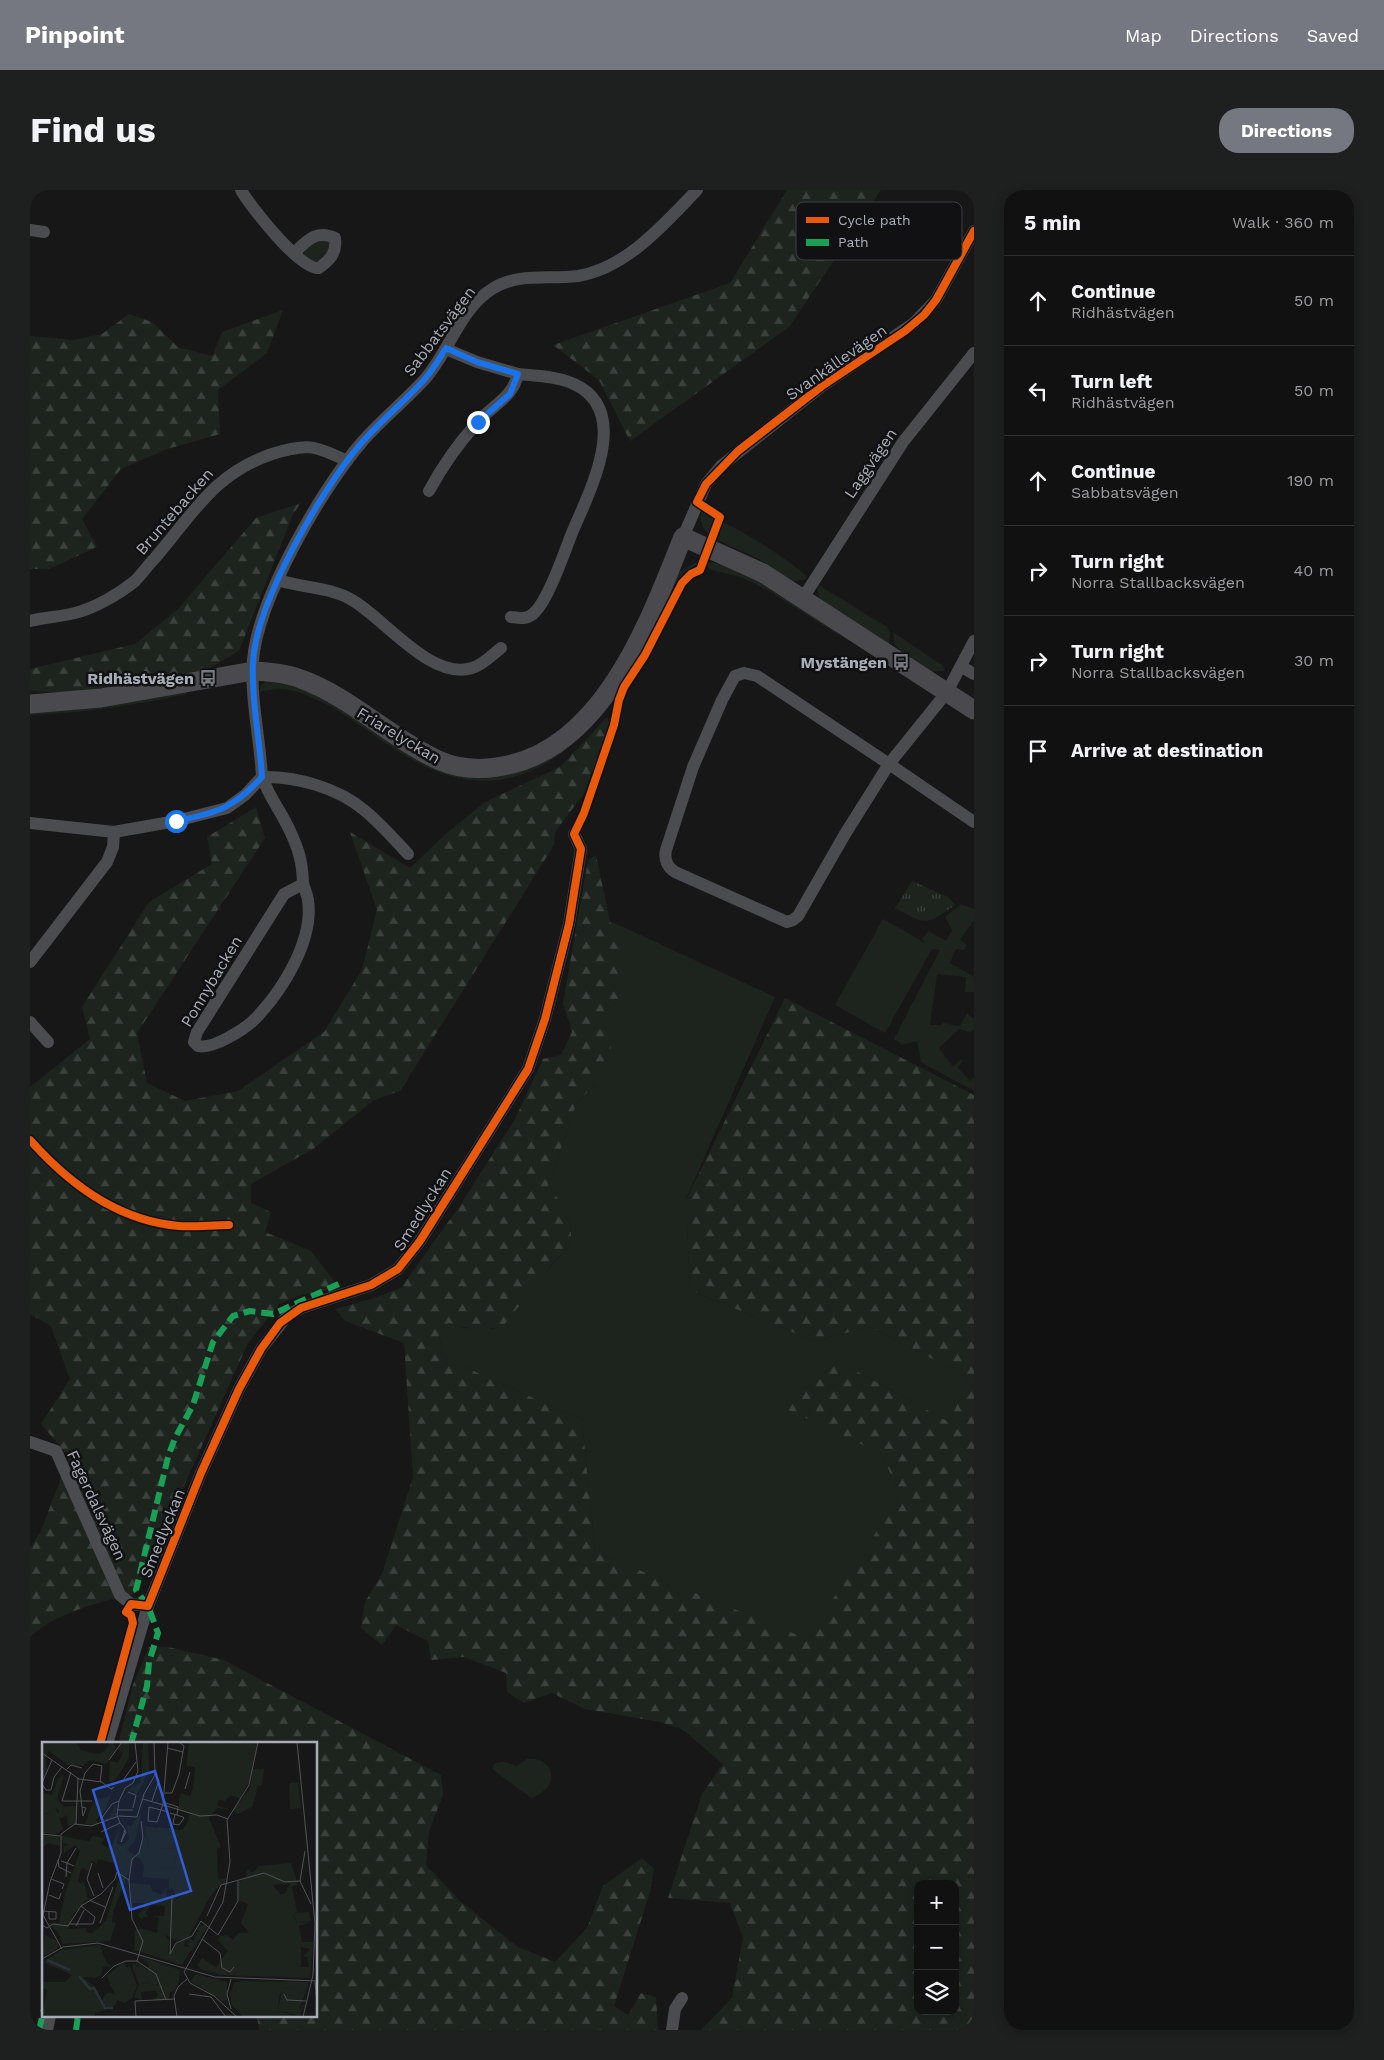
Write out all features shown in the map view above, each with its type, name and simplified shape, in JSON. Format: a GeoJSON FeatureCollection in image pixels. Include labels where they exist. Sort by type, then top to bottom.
{"type":"FeatureCollection","features":[{"type":"Feature","properties":{"kind":"street"},"geometry":{"type":"LineString","coordinates":[[241,190],[272,230],[294,253]]}},
{"type":"Feature","properties":{"kind":"street","name":"Sabbatsvägen"},"geometry":{"type":"LineString","coordinates":[[253,671],[256,638],[267,603],[297,542],[347,461],[364,440],[426,378],[474,306],[493,289],[525,278],[576,276],[606,268],[631,252],[698,190]]}},
{"type":"Feature","properties":{"kind":"street"},"geometry":{"type":"LineString","coordinates":[[30,230],[44,232]]}},
{"type":"Feature","properties":{"kind":"street","name":"Svankällevägen"},"geometry":{"type":"LineString","coordinates":[[962,253],[974,231]]}},
{"type":"Feature","properties":{"kind":"street","name":"Svankällevägen"},"geometry":{"type":"LineString","coordinates":[[683,537],[706,484],[721,466],[822,386],[914,323],[936,300],[958,260]]}},
{"type":"Feature","properties":{"kind":"street"},"geometry":{"type":"LineString","coordinates":[[446,348],[477,362],[518,374],[564,381],[587,393],[601,415],[605,440],[581,513],[547,592],[536,612],[525,619],[511,617]]}},
{"type":"Feature","properties":{"kind":"street","name":"Laggvägen"},"geometry":{"type":"LineString","coordinates":[[803,598],[903,442],[974,353]]}},
{"type":"Feature","properties":{"kind":"street"},"geometry":{"type":"LineString","coordinates":[[430,492],[459,443],[478,422],[510,394],[518,374]]}},
{"type":"Feature","properties":{"kind":"street","name":"Bruntebacken"},"geometry":{"type":"LineString","coordinates":[[30,620],[76,613],[103,601],[134,580],[211,490],[229,474],[242,466],[296,446],[322,450],[347,461]]}},
{"type":"Feature","properties":{"kind":"street"},"geometry":{"type":"LineString","coordinates":[[683,537],[763,573],[974,710]]}},
{"type":"Feature","properties":{"kind":"street","name":"Friarelyckan"},"geometry":{"type":"LineString","coordinates":[[30,704],[101,698],[253,671],[275,673],[300,678],[324,689],[420,750],[446,763],[478,769],[522,762],[550,748],[573,731],[618,675],[647,625],[683,537]]}},
{"type":"Feature","properties":{"kind":"street"},"geometry":{"type":"LineString","coordinates":[[278,580],[325,589],[352,600],[424,656],[450,668],[473,668],[501,648]]}},
{"type":"Feature","properties":{"kind":"street"},"geometry":{"type":"LineString","coordinates":[[974,641],[962,667],[947,692],[889,764],[793,920],[783,921],[749,906],[674,872],[667,863],[666,850],[693,767],[726,691],[737,674],[744,673],[757,676],[889,764],[974,822]]}},
{"type":"Feature","properties":{"kind":"street"},"geometry":{"type":"LineString","coordinates":[[962,667],[974,674]]}},
{"type":"Feature","properties":{"kind":"street"},"geometry":{"type":"LineString","coordinates":[[253,671],[262,777]]}},
{"type":"Feature","properties":{"kind":"street"},"geometry":{"type":"LineString","coordinates":[[30,823],[114,832],[179,820],[227,808],[245,795],[262,777],[280,776],[312,784],[339,795],[364,809],[408,854]]}},
{"type":"Feature","properties":{"kind":"street","name":"Ponnybacken"},"geometry":{"type":"LineString","coordinates":[[262,777],[269,796],[290,829],[303,864],[303,884],[308,901],[307,927],[289,974],[273,1001],[248,1025],[213,1045],[205,1048],[198,1046],[194,1042],[204,1020],[284,894],[303,884]]}},
{"type":"Feature","properties":{"kind":"street"},"geometry":{"type":"LineString","coordinates":[[30,962],[107,862],[113,847],[114,832]]}},
{"type":"Feature","properties":{"kind":"street","name":"Smedlyckan"},"geometry":{"type":"LineString","coordinates":[[109,1742],[148,1606],[201,1473],[239,1389],[269,1338],[287,1316],[301,1308],[371,1285],[398,1269],[420,1241],[528,1069],[543,1027],[569,924],[581,849],[574,834]]}},
{"type":"Feature","properties":{"kind":"street"},"geometry":{"type":"LineString","coordinates":[[30,1022],[48,1042]]}},
{"type":"Feature","properties":{"kind":"street","name":"Fagerdalsvägen"},"geometry":{"type":"LineString","coordinates":[[30,1442],[56,1451],[120,1595],[131,1604],[148,1606]]}},
{"type":"Feature","properties":{"kind":"street"},"geometry":{"type":"LineString","coordinates":[[672,2030],[675,2009],[682,1998]]}},
{"type":"Feature","properties":{"kind":"green space"},"geometry":{"type":"Polygon","coordinates":[[[787,190],[881,190],[873,202],[796,202],[796,260],[834,260],[789,327],[630,441],[599,380],[553,345],[730,283],[787,190]]]}},
{"type":"Feature","properties":{"kind":"green space"},"geometry":{"type":"Polygon","coordinates":[[[318,239],[330,241],[329,252],[319,261],[313,262],[304,255],[305,251],[318,239]]]}},
{"type":"Feature","properties":{"kind":"green space"},"geometry":{"type":"Polygon","coordinates":[[[283,310],[267,353],[218,390],[220,434],[167,449],[121,469],[82,519],[97,547],[49,569],[30,569],[30,336],[74,340],[102,334],[129,314],[152,322],[178,347],[212,356],[222,332],[283,310]]]}},
{"type":"Feature","properties":{"kind":"green space"},"geometry":{"type":"Polygon","coordinates":[[[301,503],[293,514],[239,651],[203,672],[69,693],[30,691],[30,669],[135,644],[178,609],[256,518],[301,503]]]}},
{"type":"Feature","properties":{"kind":"green space"},"geometry":{"type":"Polygon","coordinates":[[[702,510],[712,513],[716,519],[710,535],[702,524],[702,510]]]}},
{"type":"Feature","properties":{"kind":"green space"},"geometry":{"type":"Polygon","coordinates":[[[721,523],[738,530],[765,546],[792,564],[807,577],[803,580],[793,581],[759,559],[715,539],[721,523]]]}},
{"type":"Feature","properties":{"kind":"green space"},"geometry":{"type":"Polygon","coordinates":[[[705,562],[739,569],[771,585],[830,626],[840,636],[766,589],[743,578],[709,569],[705,562]]]}},
{"type":"Feature","properties":{"kind":"green space"},"geometry":{"type":"Polygon","coordinates":[[[697,563],[694,569],[678,584],[651,639],[616,697],[575,742],[551,760],[526,773],[498,780],[468,780],[436,771],[409,758],[332,707],[314,698],[280,689],[259,692],[261,685],[266,681],[276,681],[306,688],[342,708],[495,776],[525,770],[555,755],[567,745],[678,573],[697,563]]]}},
{"type":"Feature","properties":{"kind":"green space"},"geometry":{"type":"Polygon","coordinates":[[[817,584],[887,627],[890,634],[889,645],[819,598],[817,584]]]}},
{"type":"Feature","properties":{"kind":"green space"},"geometry":{"type":"Polygon","coordinates":[[[893,632],[943,666],[945,670],[930,671],[910,660],[894,643],[893,632]]]}},
{"type":"Feature","properties":{"kind":"green space"},"geometry":{"type":"Polygon","coordinates":[[[185,686],[187,694],[148,702],[109,708],[30,715],[30,711],[185,686]]]}},
{"type":"Feature","properties":{"kind":"green space"},"geometry":{"type":"Polygon","coordinates":[[[607,717],[611,726],[583,795],[555,832],[554,845],[400,1091],[374,1100],[313,1149],[251,1184],[251,1203],[271,1212],[265,1232],[311,1251],[337,1285],[332,1289],[304,1294],[279,1304],[248,1343],[136,1593],[94,1604],[66,1614],[41,1628],[30,1637],[30,1548],[40,1533],[69,1457],[41,1424],[70,1379],[51,1326],[30,1314],[30,1087],[90,1039],[82,1007],[149,902],[212,864],[207,837],[256,807],[265,838],[137,1033],[147,1083],[185,1101],[238,1091],[324,1032],[362,970],[377,910],[350,832],[410,868],[448,832],[485,802],[560,767],[607,717]]]}},
{"type":"Feature","properties":{"kind":"green space"},"geometry":{"type":"Polygon","coordinates":[[[596,855],[610,921],[621,943],[621,999],[610,1007],[601,1018],[611,1047],[598,1082],[577,1102],[548,1185],[569,1214],[572,1243],[553,1263],[504,1325],[483,1329],[448,1323],[439,1335],[443,1357],[582,1420],[595,1552],[807,1639],[901,1494],[880,1453],[782,1407],[838,1361],[949,1422],[969,1378],[870,1327],[814,1341],[690,1290],[686,1200],[785,998],[974,1095],[974,2030],[701,2030],[732,1998],[743,1938],[730,1903],[668,1898],[702,1794],[723,1764],[682,1729],[660,1722],[585,1709],[552,1693],[524,1703],[507,1692],[506,1673],[464,1657],[431,1660],[428,1641],[396,1625],[382,1645],[361,1628],[365,1602],[382,1574],[413,1477],[404,1343],[345,1321],[335,1309],[401,1288],[461,1204],[515,1119],[543,1059],[561,1055],[572,1032],[563,1003],[588,860],[596,855]]]}},
{"type":"Feature","properties":{"kind":"green space"},"geometry":{"type":"Polygon","coordinates":[[[912,881],[948,897],[955,905],[937,917],[926,921],[914,918],[895,908],[912,881]]]}},
{"type":"Feature","properties":{"kind":"green space"},"geometry":{"type":"Polygon","coordinates":[[[961,904],[974,909],[974,920],[960,940],[967,945],[964,950],[956,949],[950,963],[974,977],[974,992],[965,992],[966,977],[937,974],[930,1025],[941,1025],[943,1023],[960,1026],[967,1014],[974,1019],[974,1029],[971,1032],[959,1029],[939,1048],[953,1067],[961,1059],[963,1062],[957,1067],[970,1081],[974,1078],[974,1091],[924,1064],[921,1061],[917,1041],[902,1045],[894,1039],[940,950],[932,949],[885,1033],[835,1005],[883,919],[925,943],[922,939],[929,931],[946,941],[952,930],[945,917],[961,904]]]}},
{"type":"Feature","properties":{"kind":"green space"},"geometry":{"type":"Polygon","coordinates":[[[610,921],[775,997],[686,1199],[690,1290],[814,1341],[870,1327],[969,1378],[949,1422],[838,1361],[783,1407],[880,1453],[901,1494],[807,1640],[595,1552],[582,1420],[443,1357],[439,1335],[448,1322],[465,1328],[494,1329],[572,1243],[569,1214],[548,1185],[577,1102],[598,1082],[601,1018],[610,1007],[621,999],[621,943],[610,921]]]}},
{"type":"Feature","properties":{"kind":"green space"},"geometry":{"type":"Polygon","coordinates":[[[149,1647],[168,1647],[224,1660],[441,1775],[443,1795],[429,1831],[426,1865],[460,1901],[518,1947],[555,1962],[587,1928],[603,1886],[642,1858],[654,1869],[650,1892],[614,2006],[628,2015],[641,1993],[656,1997],[658,2030],[259,2030],[257,2018],[318,2018],[318,1742],[119,1742],[133,1685],[149,1647]]]}},
{"type":"Feature","properties":{"kind":"green space"},"geometry":{"type":"Polygon","coordinates":[[[527,1759],[536,1759],[544,1762],[549,1767],[551,1774],[551,1780],[547,1787],[541,1793],[531,1798],[492,1769],[494,1764],[501,1762],[517,1766],[527,1759]]]}},
{"type":"Feature","properties":{"kind":"marked path"},"geometry":{"type":"LineString","coordinates":[[132,1742],[147,1686],[149,1662],[158,1633],[148,1606],[136,1590],[168,1457],[175,1438],[193,1405],[213,1342],[233,1316],[250,1311],[273,1314],[341,1283]]}},
{"type":"Feature","properties":{"kind":"marked path"},"geometry":{"type":"LineString","coordinates":[[39,2030],[42,2017]]}},
{"type":"Feature","properties":{"kind":"marked path"},"geometry":{"type":"LineString","coordinates":[[76,2030],[78,2018]]}},
{"type":"Feature","properties":{"kind":"cycle path"},"geometry":{"type":"LineString","coordinates":[[962,253],[974,231]]}},
{"type":"Feature","properties":{"kind":"cycle path"},"geometry":{"type":"LineString","coordinates":[[101,1742],[133,1623],[131,1615],[126,1612],[131,1604],[148,1606],[201,1473],[239,1389],[261,1349],[280,1323],[301,1308],[371,1285],[398,1269],[420,1241],[528,1069],[545,1019],[569,924],[581,849],[574,834],[584,813],[614,725],[619,700],[624,687],[645,655],[682,583],[691,574],[700,570],[720,517],[697,502],[706,484],[738,451],[822,386],[905,331],[924,315],[936,300],[958,260]]}},
{"type":"Feature","properties":{"kind":"cycle path"},"geometry":{"type":"LineString","coordinates":[[30,1140],[78,1185],[96,1198],[135,1217],[179,1226],[229,1225]]}},
{"type":"Feature","properties":{"kind":"place","name":"Mystängen"},"geometry":{"type":"Point","coordinates":[901,662]}},
{"type":"Feature","properties":{"kind":"place","name":"Ridhästvägen"},"geometry":{"type":"Point","coordinates":[208,678]}},
{"type":"Feature","properties":{"kind":"route"},"geometry":{"type":"LineString","coordinates":[[176,821],[227,808],[245,795],[262,777],[252,663],[256,638],[267,603],[297,542],[347,461],[364,440],[426,378],[446,348],[477,362],[518,374],[510,394],[478,422]]}}]}
